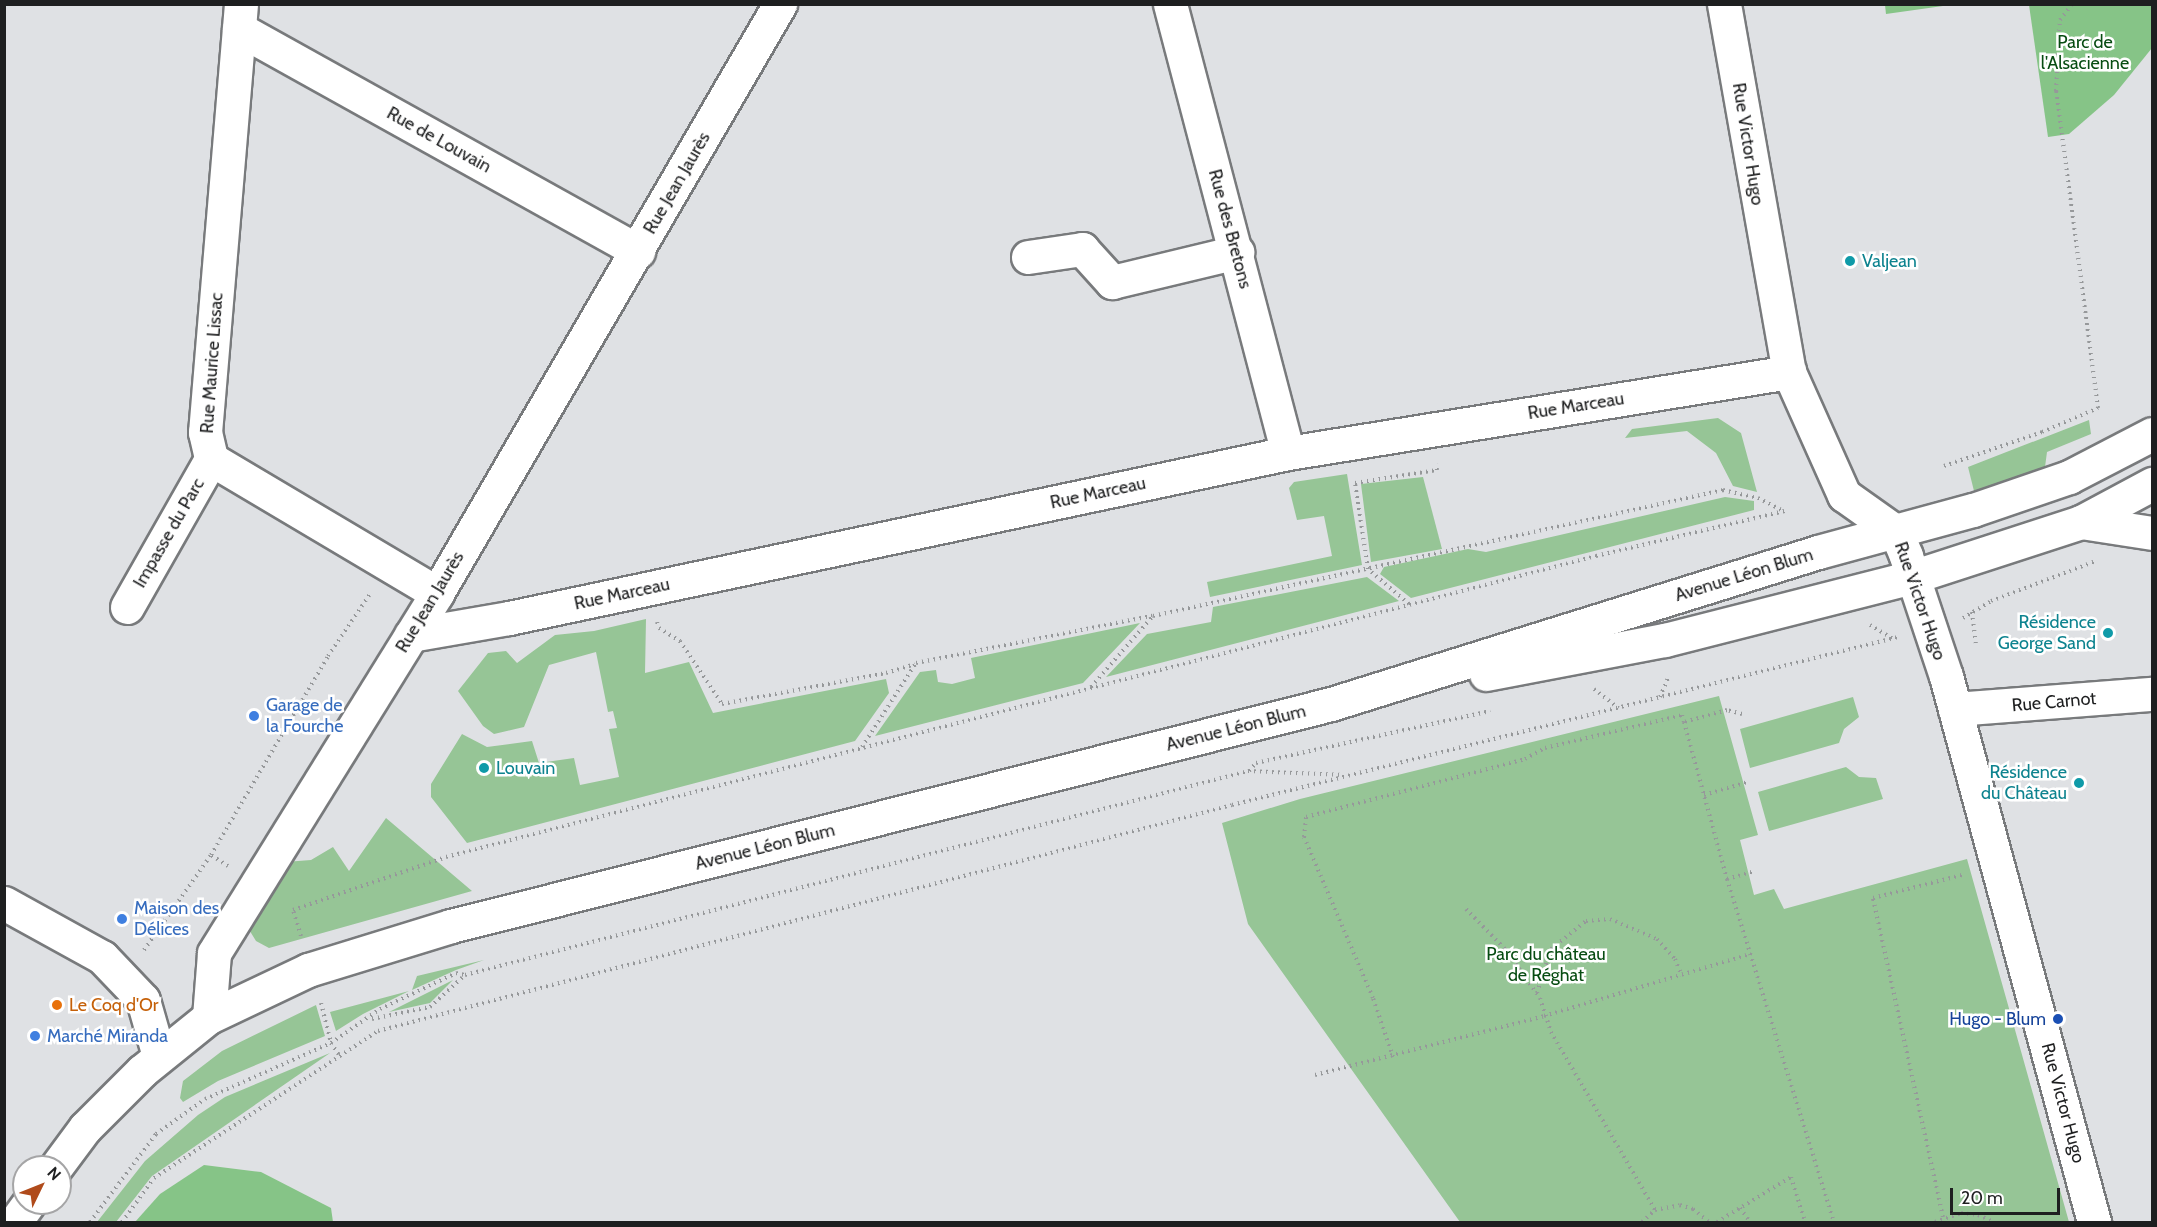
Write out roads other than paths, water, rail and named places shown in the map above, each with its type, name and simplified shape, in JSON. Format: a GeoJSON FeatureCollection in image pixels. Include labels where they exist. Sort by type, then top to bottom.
{"type":"FeatureCollection","features":[{"type":"Feature","properties":{"kind":"street","name":"Rue Jean Jaurès"},"geometry":{"type":"LineString","coordinates":[[208,1017],[214,953],[437,593],[780,4]]}},
{"type":"Feature","properties":{"kind":"street","name":"Rue des Bretons"},"geometry":{"type":"LineString","coordinates":[[1170,4],[1288,453]]}},
{"type":"Feature","properties":{"kind":"street","name":"Rue Victor Hugo"},"geometry":{"type":"LineString","coordinates":[[1724,4],[1789,372],[1844,495],[1896,532],[1955,709],[2094,1222]]}},
{"type":"Feature","properties":{"kind":"street","name":"Rue de Louvain"},"geometry":{"type":"LineString","coordinates":[[240,17],[638,251]]}},
{"type":"Feature","properties":{"kind":"street","name":"Rue Maurice Lissac"},"geometry":{"type":"LineString","coordinates":[[240,17],[205,432],[212,459],[437,593]]}},
{"type":"Feature","properties":{"kind":"street"},"geometry":{"type":"LineString","coordinates":[[1028,257],[1082,249],[1112,282],[1237,252]]}},
{"type":"Feature","properties":{"kind":"street","name":"Rue Marceau"},"geometry":{"type":"LineString","coordinates":[[411,635],[521,615],[1288,453],[1789,372]]}},
{"type":"Feature","properties":{"kind":"street","name":"Avenue Léon Blum"},"geometry":{"type":"LineString","coordinates":[[208,1017],[308,970],[452,926],[1330,704],[1818,552],[1896,532],[2069,477],[2152,434]]}},
{"type":"Feature","properties":{"kind":"street","name":"Impasse du Parc"},"geometry":{"type":"LineString","coordinates":[[127,607],[212,459]]}},
{"type":"Feature","properties":{"kind":"street","name":"Avenue Léon Blum"},"geometry":{"type":"LineString","coordinates":[[1330,704],[1665,640],[1912,577],[2081,522],[2152,484]]}},
{"type":"Feature","properties":{"kind":"street"},"geometry":{"type":"LineString","coordinates":[[2081,522],[2152,533]]}},
{"type":"Feature","properties":{"kind":"street","name":"Rue Carnot"},"geometry":{"type":"LineString","coordinates":[[1955,709],[2152,694]]}},
{"type":"Feature","properties":{"kind":"street"},"geometry":{"type":"LineString","coordinates":[[4,903],[110,965],[143,1000],[159,1056]]}},
{"type":"Feature","properties":{"kind":"street"},"geometry":{"type":"LineString","coordinates":[[65,1155],[85,1128],[159,1056],[208,1017]]}},
{"type":"Feature","properties":{"kind":"place","name":"Valjean"},"geometry":{"type":"Point","coordinates":[1850,261]}},
{"type":"Feature","properties":{"kind":"place","name":"Résidence George Sand"},"geometry":{"type":"Point","coordinates":[2108,633]}},
{"type":"Feature","properties":{"kind":"place","name":"Garage de la Fourche"},"geometry":{"type":"Point","coordinates":[254,716]}},
{"type":"Feature","properties":{"kind":"place","name":"Louvain"},"geometry":{"type":"Point","coordinates":[484,768]}},
{"type":"Feature","properties":{"kind":"place","name":"Résidence du Château"},"geometry":{"type":"Point","coordinates":[2079,783]}},
{"type":"Feature","properties":{"kind":"place","name":"Maison des Délices"},"geometry":{"type":"Point","coordinates":[122,919]}},
{"type":"Feature","properties":{"kind":"place","name":"Le Coq d'Or"},"geometry":{"type":"Point","coordinates":[57,1005]}},
{"type":"Feature","properties":{"kind":"place","name":"Hugo - Blum"},"geometry":{"type":"Point","coordinates":[2058,1019]}},
{"type":"Feature","properties":{"kind":"place","name":"Marché Miranda"},"geometry":{"type":"Point","coordinates":[35,1036]}},
{"type":"Feature","properties":{"kind":"park label","name":"Parc de l'Alsacienne"},"geometry":{"type":"Point","coordinates":[2085,53]}},
{"type":"Feature","properties":{"kind":"park label","name":"Parc du château de Réghat"},"geometry":{"type":"Point","coordinates":[1546,965]}}]}
